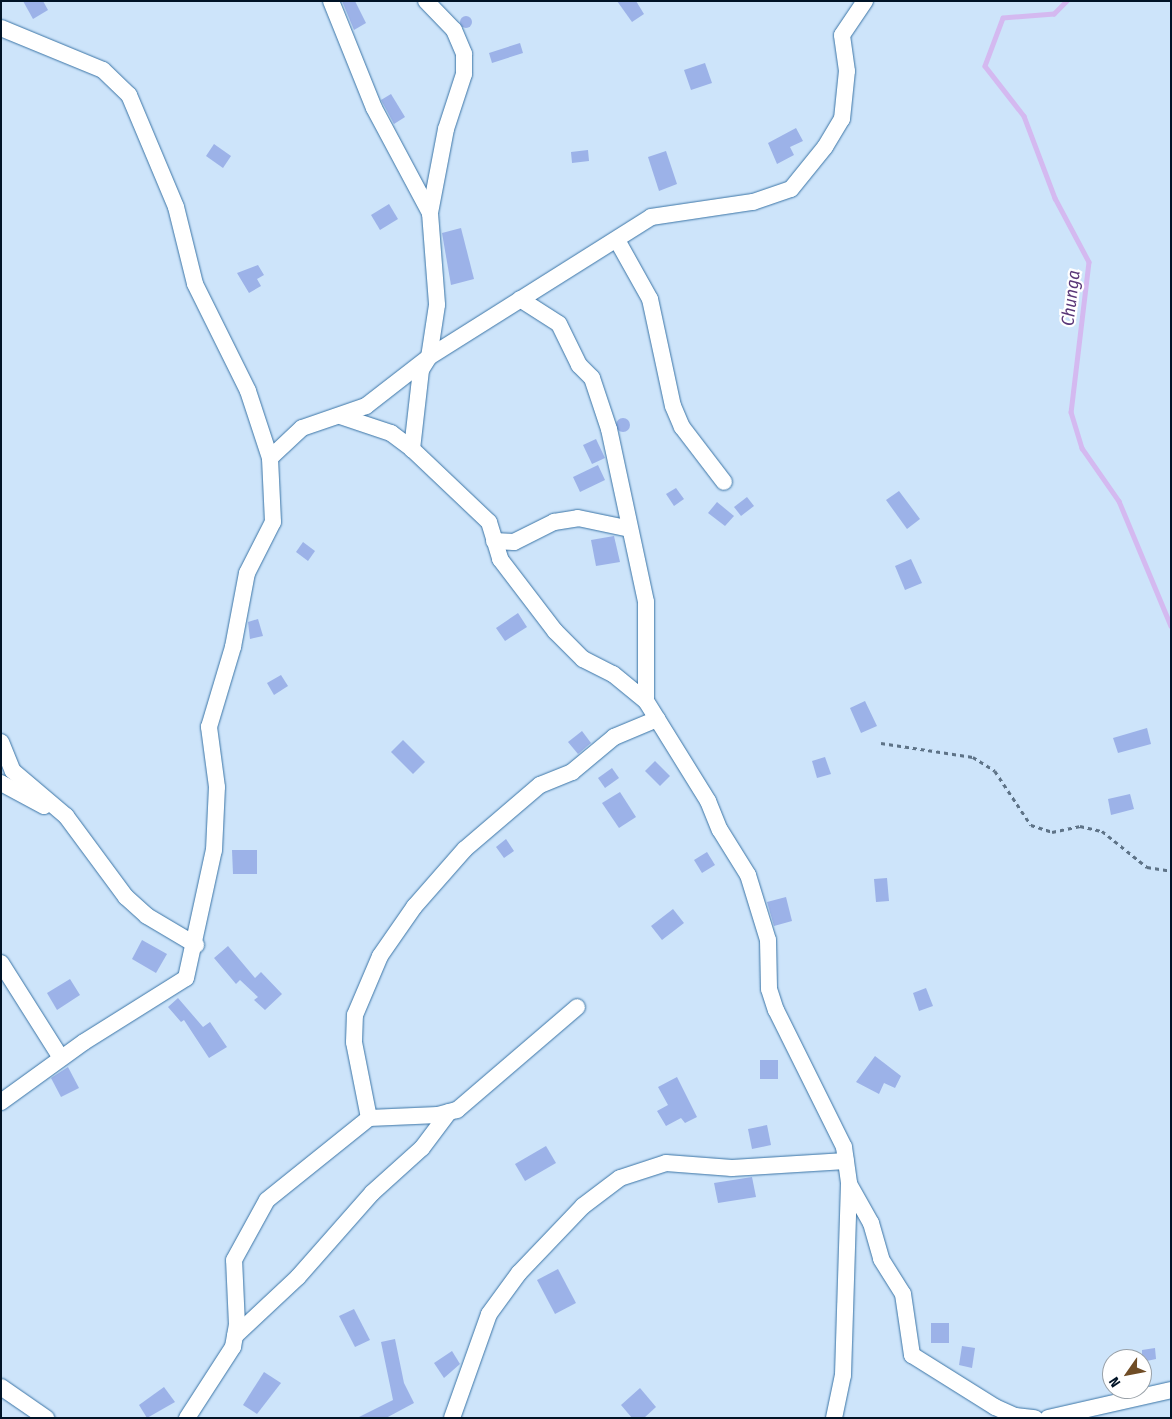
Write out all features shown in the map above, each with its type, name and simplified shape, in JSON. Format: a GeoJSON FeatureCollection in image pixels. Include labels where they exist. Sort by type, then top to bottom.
{"type":"FeatureCollection","features":[{"type":"Feature","properties":{"kind":"street"},"geometry":{"type":"LineString","coordinates":[[331,1],[374,108],[430,213]]}},
{"type":"Feature","properties":{"kind":"street"},"geometry":{"type":"LineString","coordinates":[[412,449],[421,370],[429,357],[438,287],[430,213],[446,129],[464,74],[464,54],[454,30],[426,1]]}},
{"type":"Feature","properties":{"kind":"street"},"geometry":{"type":"LineString","coordinates":[[270,458],[302,428],[366,406],[429,357],[651,217],[753,202],[791,189],[825,147],[842,119],[847,71],[842,35],[865,1]]}},
{"type":"Feature","properties":{"kind":"street"},"geometry":{"type":"LineString","coordinates":[[1,28],[103,70],[129,95],[176,207],[194,284],[248,391],[270,458],[273,522],[247,573],[233,647],[209,727],[217,788],[214,850],[196,945],[186,978],[61,1058],[1,1102]]}},
{"type":"Feature","properties":{"kind":"street"},"geometry":{"type":"LineString","coordinates":[[617,240],[650,299],[673,406],[682,427],[724,482]]}},
{"type":"Feature","properties":{"kind":"street"},"geometry":{"type":"LineString","coordinates":[[520,299],[559,324],[580,365],[592,378],[609,429],[646,602],[646,701]]}},
{"type":"Feature","properties":{"kind":"street"},"geometry":{"type":"LineString","coordinates":[[340,416],[391,433],[412,449],[489,522],[494,541],[518,588],[554,631],[583,658],[613,674],[646,701],[748,876],[768,940],[769,989],[776,1010],[846,1161],[849,1184],[843,1375],[834,1418]]}},
{"type":"Feature","properties":{"kind":"street"},"geometry":{"type":"LineString","coordinates":[[494,541],[514,542],[554,522],[578,518],[630,529]]}},
{"type":"Feature","properties":{"kind":"street"},"geometry":{"type":"LineString","coordinates":[[369,1118],[354,1042],[355,1016],[380,956],[414,907],[466,849],[540,785],[572,772],[614,736],[657,719]]}},
{"type":"Feature","properties":{"kind":"street"},"geometry":{"type":"LineString","coordinates":[[1,742],[13,771],[66,816],[126,898],[147,916],[196,945]]}},
{"type":"Feature","properties":{"kind":"street"},"geometry":{"type":"LineString","coordinates":[[1,783],[66,816]]}},
{"type":"Feature","properties":{"kind":"street"},"geometry":{"type":"LineString","coordinates":[[1,963],[61,1058]]}},
{"type":"Feature","properties":{"kind":"street"},"geometry":{"type":"LineString","coordinates":[[235,1336],[298,1277],[372,1193],[422,1148],[449,1112],[577,1007]]}},
{"type":"Feature","properties":{"kind":"street"},"geometry":{"type":"LineString","coordinates":[[187,1418],[225,1361],[235,1336],[234,1260],[257,1212],[285,1181],[369,1118],[449,1112]]}},
{"type":"Feature","properties":{"kind":"street"},"geometry":{"type":"LineString","coordinates":[[452,1418],[489,1314],[519,1273],[582,1206],[620,1178],[666,1163],[732,1168],[846,1161]]}},
{"type":"Feature","properties":{"kind":"street"},"geometry":{"type":"LineString","coordinates":[[849,1184],[871,1222],[881,1259],[903,1294],[912,1355],[994,1407],[1014,1416],[1035,1418]]}},
{"type":"Feature","properties":{"kind":"street"},"geometry":{"type":"LineString","coordinates":[[1,1388],[46,1418]]}},
{"type":"Feature","properties":{"kind":"street"},"geometry":{"type":"LineString","coordinates":[[1048,1418],[1171,1390]]}},
{"type":"Feature","properties":{"kind":"path"},"geometry":{"type":"LineString","coordinates":[[881,743],[973,757],[995,770],[1030,825],[1052,832],[1080,826],[1102,831],[1147,867],[1171,871]]}},
{"type":"Feature","properties":{"kind":"building"},"geometry":{"type":"Polygon","coordinates":[[[23,1],[43,1],[48,10],[33,19],[23,1]]]}},
{"type":"Feature","properties":{"kind":"building"},"geometry":{"type":"Polygon","coordinates":[[[342,1],[355,1],[366,23],[354,30],[342,1]]]}},
{"type":"Feature","properties":{"kind":"building"},"geometry":{"type":"Polygon","coordinates":[[[617,1],[636,1],[644,14],[632,22],[617,1]]]}},
{"type":"Feature","properties":{"kind":"building"},"geometry":{"type":"Polygon","coordinates":[[[468,16],[471,17],[471,27],[464,28],[461,27],[460,20],[461,17],[468,16]]]}},
{"type":"Feature","properties":{"kind":"building"},"geometry":{"type":"Polygon","coordinates":[[[520,43],[523,53],[492,63],[489,53],[520,43]]]}},
{"type":"Feature","properties":{"kind":"building"},"geometry":{"type":"Polygon","coordinates":[[[705,63],[712,83],[691,90],[684,70],[705,63]]]}},
{"type":"Feature","properties":{"kind":"building"},"geometry":{"type":"Polygon","coordinates":[[[391,94],[405,117],[394,124],[381,100],[391,94]]]}},
{"type":"Feature","properties":{"kind":"building"},"geometry":{"type":"Polygon","coordinates":[[[796,128],[803,141],[790,147],[794,155],[777,164],[768,143],[796,128]]]}},
{"type":"Feature","properties":{"kind":"building"},"geometry":{"type":"Polygon","coordinates":[[[214,144],[231,156],[223,168],[206,156],[214,144]]]}},
{"type":"Feature","properties":{"kind":"building"},"geometry":{"type":"Polygon","coordinates":[[[588,150],[589,161],[572,163],[571,152],[588,150]]]}},
{"type":"Feature","properties":{"kind":"building"},"geometry":{"type":"Polygon","coordinates":[[[666,151],[677,184],[659,191],[648,157],[666,151]]]}},
{"type":"Feature","properties":{"kind":"building"},"geometry":{"type":"Polygon","coordinates":[[[389,204],[398,219],[380,230],[371,215],[389,204]]]}},
{"type":"Feature","properties":{"kind":"building"},"geometry":{"type":"Polygon","coordinates":[[[461,228],[474,279],[451,285],[442,233],[461,228]]]}},
{"type":"Feature","properties":{"kind":"building"},"geometry":{"type":"Polygon","coordinates":[[[258,265],[264,275],[257,279],[261,286],[249,293],[237,273],[258,265]]]}},
{"type":"Feature","properties":{"kind":"building"},"geometry":{"type":"Polygon","coordinates":[[[620,418],[626,418],[630,425],[626,432],[620,432],[616,428],[616,422],[620,418]]]}},
{"type":"Feature","properties":{"kind":"building"},"geometry":{"type":"Polygon","coordinates":[[[596,439],[605,458],[592,464],[583,445],[596,439]]]}},
{"type":"Feature","properties":{"kind":"building"},"geometry":{"type":"Polygon","coordinates":[[[598,465],[605,480],[580,492],[573,477],[598,465]]]}},
{"type":"Feature","properties":{"kind":"building"},"geometry":{"type":"Polygon","coordinates":[[[676,488],[684,499],[674,506],[666,494],[676,488]]]}},
{"type":"Feature","properties":{"kind":"building"},"geometry":{"type":"Polygon","coordinates":[[[899,491],[920,519],[907,529],[886,500],[899,491]]]}},
{"type":"Feature","properties":{"kind":"building"},"geometry":{"type":"Polygon","coordinates":[[[747,497],[754,506],[741,516],[734,507],[747,497]]]}},
{"type":"Feature","properties":{"kind":"building"},"geometry":{"type":"Polygon","coordinates":[[[717,502],[734,516],[725,526],[708,513],[717,502]]]}},
{"type":"Feature","properties":{"kind":"building"},"geometry":{"type":"Polygon","coordinates":[[[614,536],[620,562],[596,566],[591,540],[614,536]]]}},
{"type":"Feature","properties":{"kind":"building"},"geometry":{"type":"Polygon","coordinates":[[[303,542],[315,551],[308,561],[296,552],[303,542]]]}},
{"type":"Feature","properties":{"kind":"building"},"geometry":{"type":"Polygon","coordinates":[[[911,559],[922,583],[905,590],[895,566],[911,559]]]}},
{"type":"Feature","properties":{"kind":"building"},"geometry":{"type":"Polygon","coordinates":[[[518,613],[527,627],[505,641],[496,628],[518,613]]]}},
{"type":"Feature","properties":{"kind":"building"},"geometry":{"type":"Polygon","coordinates":[[[258,619],[263,636],[250,639],[248,622],[258,619]]]}},
{"type":"Feature","properties":{"kind":"building"},"geometry":{"type":"Polygon","coordinates":[[[281,675],[288,686],[274,695],[267,683],[281,675]]]}},
{"type":"Feature","properties":{"kind":"building"},"geometry":{"type":"Polygon","coordinates":[[[865,701],[877,726],[861,733],[850,708],[865,701]]]}},
{"type":"Feature","properties":{"kind":"building"},"geometry":{"type":"Polygon","coordinates":[[[1147,728],[1151,744],[1118,753],[1113,738],[1147,728]]]}},
{"type":"Feature","properties":{"kind":"building"},"geometry":{"type":"Polygon","coordinates":[[[582,731],[591,743],[578,754],[568,742],[582,731]]]}},
{"type":"Feature","properties":{"kind":"building"},"geometry":{"type":"Polygon","coordinates":[[[403,740],[425,762],[413,774],[391,752],[403,740]]]}},
{"type":"Feature","properties":{"kind":"building"},"geometry":{"type":"Polygon","coordinates":[[[825,757],[831,774],[817,778],[812,761],[825,757]]]}},
{"type":"Feature","properties":{"kind":"building"},"geometry":{"type":"Polygon","coordinates":[[[655,761],[670,776],[660,786],[645,771],[655,761]]]}},
{"type":"Feature","properties":{"kind":"building"},"geometry":{"type":"Polygon","coordinates":[[[612,768],[619,778],[605,788],[598,778],[612,768]]]}},
{"type":"Feature","properties":{"kind":"building"},"geometry":{"type":"Polygon","coordinates":[[[620,792],[636,817],[619,828],[602,803],[620,792]]]}},
{"type":"Feature","properties":{"kind":"building"},"geometry":{"type":"Polygon","coordinates":[[[1130,794],[1134,809],[1111,815],[1108,799],[1130,794]]]}},
{"type":"Feature","properties":{"kind":"building"},"geometry":{"type":"Polygon","coordinates":[[[506,839],[514,851],[504,858],[496,847],[506,839]]]}},
{"type":"Feature","properties":{"kind":"building"},"geometry":{"type":"Polygon","coordinates":[[[232,850],[257,850],[257,874],[233,874],[232,850]]]}},
{"type":"Feature","properties":{"kind":"building"},"geometry":{"type":"Polygon","coordinates":[[[707,852],[715,865],[702,873],[694,860],[707,852]]]}},
{"type":"Feature","properties":{"kind":"building"},"geometry":{"type":"Polygon","coordinates":[[[887,878],[889,901],[876,902],[874,879],[887,878]]]}},
{"type":"Feature","properties":{"kind":"building"},"geometry":{"type":"Polygon","coordinates":[[[786,897],[792,921],[774,926],[767,902],[786,897]]]}},
{"type":"Feature","properties":{"kind":"building"},"geometry":{"type":"Polygon","coordinates":[[[673,909],[684,923],[662,940],[651,926],[673,909]]]}},
{"type":"Feature","properties":{"kind":"building"},"geometry":{"type":"Polygon","coordinates":[[[142,940],[167,954],[156,973],[132,959],[142,940]]]}},
{"type":"Feature","properties":{"kind":"building"},"geometry":{"type":"Polygon","coordinates":[[[228,946],[255,978],[261,972],[282,994],[265,1010],[254,1000],[258,997],[240,980],[236,984],[214,958],[228,946]]]}},
{"type":"Feature","properties":{"kind":"building"},"geometry":{"type":"Polygon","coordinates":[[[70,979],[80,995],[57,1010],[47,993],[70,979]]]}},
{"type":"Feature","properties":{"kind":"building"},"geometry":{"type":"Polygon","coordinates":[[[926,988],[933,1006],[919,1011],[913,993],[926,988]]]}},
{"type":"Feature","properties":{"kind":"building"},"geometry":{"type":"Polygon","coordinates":[[[178,998],[203,1027],[210,1022],[227,1047],[209,1058],[184,1020],[181,1022],[168,1007],[178,998]]]}},
{"type":"Feature","properties":{"kind":"building"},"geometry":{"type":"Polygon","coordinates":[[[875,1056],[901,1076],[895,1088],[884,1083],[879,1094],[856,1082],[875,1056]]]}},
{"type":"Feature","properties":{"kind":"building"},"geometry":{"type":"Polygon","coordinates":[[[760,1060],[778,1060],[778,1079],[760,1079],[760,1060]]]}},
{"type":"Feature","properties":{"kind":"building"},"geometry":{"type":"Polygon","coordinates":[[[68,1067],[79,1088],[61,1097],[51,1078],[68,1067]]]}},
{"type":"Feature","properties":{"kind":"building"},"geometry":{"type":"Polygon","coordinates":[[[677,1077],[697,1117],[685,1123],[681,1118],[666,1126],[657,1111],[668,1105],[658,1087],[677,1077]]]}},
{"type":"Feature","properties":{"kind":"building"},"geometry":{"type":"Polygon","coordinates":[[[767,1125],[771,1145],[752,1149],[748,1129],[767,1125]]]}},
{"type":"Feature","properties":{"kind":"building"},"geometry":{"type":"Polygon","coordinates":[[[546,1146],[556,1163],[525,1181],[515,1164],[546,1146]]]}},
{"type":"Feature","properties":{"kind":"building"},"geometry":{"type":"Polygon","coordinates":[[[752,1177],[756,1197],[718,1203],[714,1183],[752,1177]]]}},
{"type":"Feature","properties":{"kind":"building"},"geometry":{"type":"Polygon","coordinates":[[[558,1269],[576,1303],[555,1314],[537,1280],[558,1269]]]}},
{"type":"Feature","properties":{"kind":"building"},"geometry":{"type":"Polygon","coordinates":[[[354,1309],[370,1340],[355,1347],[339,1316],[354,1309]]]}},
{"type":"Feature","properties":{"kind":"building"},"geometry":{"type":"Polygon","coordinates":[[[931,1323],[949,1323],[949,1343],[931,1343],[931,1323]]]}},
{"type":"Feature","properties":{"kind":"building"},"geometry":{"type":"Polygon","coordinates":[[[395,1339],[404,1383],[414,1403],[386,1418],[357,1418],[393,1400],[381,1342],[395,1339]]]}},
{"type":"Feature","properties":{"kind":"building"},"geometry":{"type":"Polygon","coordinates":[[[962,1346],[975,1348],[972,1368],[959,1365],[962,1346]]]}},
{"type":"Feature","properties":{"kind":"building"},"geometry":{"type":"Polygon","coordinates":[[[1155,1348],[1156,1359],[1152,1360],[1152,1349],[1148,1349],[1155,1348]]]}},
{"type":"Feature","properties":{"kind":"building"},"geometry":{"type":"Polygon","coordinates":[[[452,1351],[460,1364],[444,1378],[434,1363],[452,1351]]]}},
{"type":"Feature","properties":{"kind":"building"},"geometry":{"type":"Polygon","coordinates":[[[264,1372],[281,1383],[257,1414],[243,1405],[264,1372]]]}},
{"type":"Feature","properties":{"kind":"building"},"geometry":{"type":"Polygon","coordinates":[[[164,1387],[175,1402],[147,1418],[139,1405],[164,1387]]]}},
{"type":"Feature","properties":{"kind":"building"},"geometry":{"type":"Polygon","coordinates":[[[640,1388],[656,1407],[644,1418],[632,1418],[621,1405],[640,1388]]]}},
{"type":"Feature","properties":{"kind":"waterway","name":"Chunga"},"geometry":{"type":"LineString","coordinates":[[1067,1],[1054,14],[1003,18],[985,66],[1024,116],[1055,198],[1089,262],[1071,412],[1082,448],[1119,501],[1171,626]]}}]}
